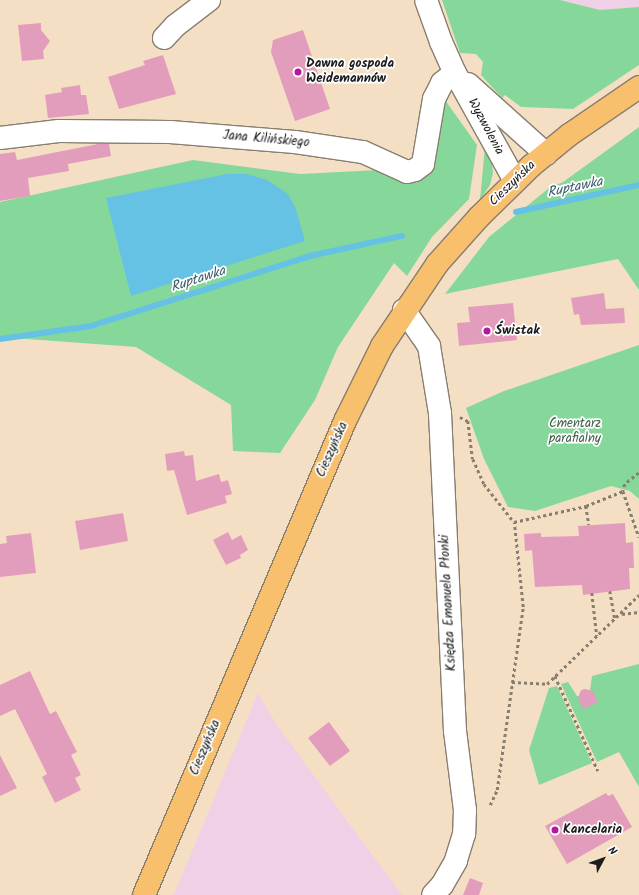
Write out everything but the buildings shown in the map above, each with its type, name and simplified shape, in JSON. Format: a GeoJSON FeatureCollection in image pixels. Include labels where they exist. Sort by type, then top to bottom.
{"type":"FeatureCollection","features":[{"type":"Feature","properties":{"kind":"main road","name":"Cieszyńska"},"geometry":{"type":"LineString","coordinates":[[144,895],[345,421],[372,366],[404,310],[452,246],[515,181],[546,154],[639,86]]}},
{"type":"Feature","properties":{"kind":"street"},"geometry":{"type":"LineString","coordinates":[[164,38],[175,26],[209,0]]}},
{"type":"Feature","properties":{"kind":"street","name":"Wyzwolenia"},"geometry":{"type":"LineString","coordinates":[[426,0],[441,42],[455,73],[515,181]]}},
{"type":"Feature","properties":{"kind":"street","name":"Wyzwolenia"},"geometry":{"type":"LineString","coordinates":[[455,73],[546,154]]}},
{"type":"Feature","properties":{"kind":"street","name":"Jana Kilińskiego"},"geometry":{"type":"LineString","coordinates":[[0,138],[59,131],[170,132],[295,142],[363,152],[407,172],[415,170],[423,164],[434,99],[442,83],[455,73]]}},
{"type":"Feature","properties":{"kind":"street","name":"Księdza Emanuela Płonki"},"geometry":{"type":"LineString","coordinates":[[404,310],[429,346],[440,413],[455,731],[465,810],[464,834],[456,861],[442,885],[433,895]]}},
{"type":"Feature","properties":{"kind":"path"},"geometry":{"type":"LineString","coordinates":[[440,413],[453,414],[468,421],[474,459],[484,484],[514,522],[523,607],[496,790],[490,805]]}},
{"type":"Feature","properties":{"kind":"path"},"geometry":{"type":"LineString","coordinates":[[639,473],[625,484],[623,491],[639,537]]}},
{"type":"Feature","properties":{"kind":"path"},"geometry":{"type":"LineString","coordinates":[[514,522],[586,506],[623,491]]}},
{"type":"Feature","properties":{"kind":"path"},"geometry":{"type":"LineString","coordinates":[[586,506],[589,526]]}},
{"type":"Feature","properties":{"kind":"path"},"geometry":{"type":"LineString","coordinates":[[610,591],[615,620]]}},
{"type":"Feature","properties":{"kind":"path"},"geometry":{"type":"LineString","coordinates":[[592,594],[597,636]]}},
{"type":"Feature","properties":{"kind":"path"},"geometry":{"type":"LineString","coordinates":[[512,682],[547,684],[615,620],[639,595]]}},
{"type":"Feature","properties":{"kind":"path"},"geometry":{"type":"LineString","coordinates":[[621,614],[639,612]]}},
{"type":"Feature","properties":{"kind":"path"},"geometry":{"type":"LineString","coordinates":[[556,676],[598,771]]}},
{"type":"Feature","properties":{"kind":"shaded area"},"geometry":{"type":"Polygon","coordinates":[[[560,0],[639,0],[639,7],[600,10],[560,0]]]}},
{"type":"Feature","properties":{"kind":"shaded area"},"geometry":{"type":"Polygon","coordinates":[[[258,693],[278,727],[402,895],[174,895],[258,693]]]}},
{"type":"Feature","properties":{"kind":"green space"},"geometry":{"type":"Polygon","coordinates":[[[442,0],[560,0],[600,10],[639,7],[639,65],[573,109],[521,107],[505,95],[502,98],[481,75],[483,62],[476,54],[460,53],[442,0]]]}},
{"type":"Feature","properties":{"kind":"green space"},"geometry":{"type":"Polygon","coordinates":[[[445,100],[477,145],[469,199],[432,237],[407,276],[394,263],[338,347],[315,400],[280,453],[233,451],[231,405],[136,347],[0,337],[0,202],[193,160],[300,174],[378,170],[416,183],[423,177],[445,100]]]}},
{"type":"Feature","properties":{"kind":"green space"},"geometry":{"type":"Polygon","coordinates":[[[639,127],[639,290],[618,259],[445,294],[489,237],[549,188],[563,182],[639,127]]]}},
{"type":"Feature","properties":{"kind":"green space"},"geometry":{"type":"Polygon","coordinates":[[[485,146],[491,155],[493,173],[490,185],[480,200],[485,146]]]}},
{"type":"Feature","properties":{"kind":"green space","name":"Cmentarz parafialny"},"geometry":{"type":"Polygon","coordinates":[[[639,345],[639,499],[630,491],[611,486],[535,511],[508,507],[484,459],[466,408],[504,391],[639,345]]]}},
{"type":"Feature","properties":{"kind":"green space"},"geometry":{"type":"Polygon","coordinates":[[[639,664],[639,787],[619,752],[597,762],[561,684],[568,682],[577,696],[592,696],[590,690],[592,676],[639,664]]]}},
{"type":"Feature","properties":{"kind":"green space"},"geometry":{"type":"Polygon","coordinates":[[[557,686],[592,763],[539,785],[529,750],[549,688],[557,686]]]}},
{"type":"Feature","properties":{"kind":"water"},"geometry":{"type":"Polygon","coordinates":[[[227,174],[247,174],[267,180],[288,194],[296,209],[305,241],[131,296],[106,198],[227,174]]]}},
{"type":"Feature","properties":{"kind":"waterway","name":"Ruptawka"},"geometry":{"type":"LineString","coordinates":[[516,212],[639,185]]}},
{"type":"Feature","properties":{"kind":"waterway","name":"Ruptawka"},"geometry":{"type":"LineString","coordinates":[[0,339],[91,326],[310,256],[402,236]]}},
{"type":"Feature","properties":{"kind":"place","name":"Dawna gospoda Weidemannów"},"geometry":{"type":"Point","coordinates":[298,72]}},
{"type":"Feature","properties":{"kind":"place","name":"Świstak"},"geometry":{"type":"Point","coordinates":[487,331]}},
{"type":"Feature","properties":{"kind":"place","name":"Kancelaria"},"geometry":{"type":"Point","coordinates":[555,830]}}]}
